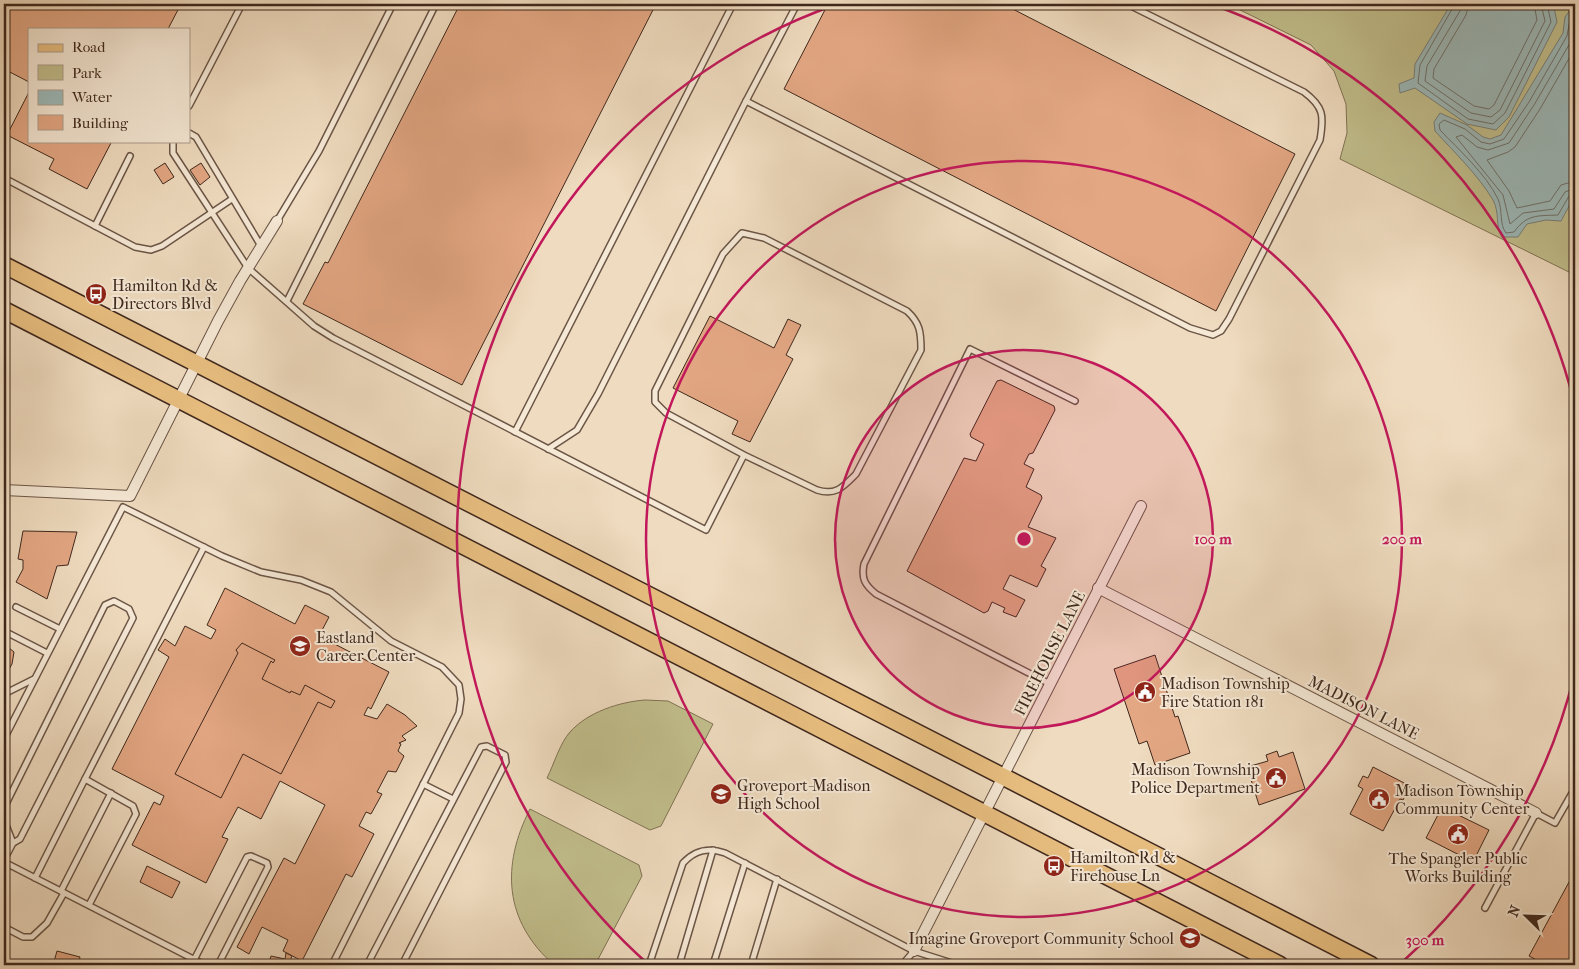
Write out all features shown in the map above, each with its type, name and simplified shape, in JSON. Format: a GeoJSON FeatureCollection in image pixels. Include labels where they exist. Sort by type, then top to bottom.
{"type":"FeatureCollection","features":[{"type":"Feature","properties":{"kind":"main road"},"geometry":{"type":"LineString","coordinates":[[4,265],[197,362],[1371,965]]}},
{"type":"Feature","properties":{"kind":"main road"},"geometry":{"type":"LineString","coordinates":[[4,310],[1280,965]]}},
{"type":"Feature","properties":{"kind":"street"},"geometry":{"type":"LineString","coordinates":[[4,490],[130,496],[197,362],[248,268],[277,221]]}},
{"type":"Feature","properties":{"kind":"street","name":"FIREHOUSE LANE"},"geometry":{"type":"LineString","coordinates":[[914,951],[1141,506]]}},
{"type":"Feature","properties":{"kind":"street","name":"MADISON LANE"},"geometry":{"type":"LineString","coordinates":[[1098,588],[1536,813]]}},
{"type":"Feature","properties":{"kind":"lane"},"geometry":{"type":"LineString","coordinates":[[190,104],[242,4]]}},
{"type":"Feature","properties":{"kind":"lane"},"geometry":{"type":"LineString","coordinates":[[277,221],[319,151],[393,4]]}},
{"type":"Feature","properties":{"kind":"lane"},"geometry":{"type":"LineString","coordinates":[[287,301],[436,4]]}},
{"type":"Feature","properties":{"kind":"lane"},"geometry":{"type":"LineString","coordinates":[[515,432],[733,4]]}},
{"type":"Feature","properties":{"kind":"lane"},"geometry":{"type":"LineString","coordinates":[[548,449],[577,430],[598,394],[797,4]]}},
{"type":"Feature","properties":{"kind":"lane"},"geometry":{"type":"LineString","coordinates":[[746,101],[1171,318],[1204,334],[1213,335],[1221,331],[1229,319],[1320,140],[1323,114],[1314,100],[1304,92],[1127,4]]}},
{"type":"Feature","properties":{"kind":"lane"},"geometry":{"type":"LineString","coordinates":[[190,134],[196,137],[262,246]]}},
{"type":"Feature","properties":{"kind":"lane"},"geometry":{"type":"LineString","coordinates":[[173,142],[173,153],[248,268],[314,326],[333,338],[706,530],[744,455]]}},
{"type":"Feature","properties":{"kind":"lane"},"geometry":{"type":"LineString","coordinates":[[95,226],[130,156]]}},
{"type":"Feature","properties":{"kind":"lane"},"geometry":{"type":"LineString","coordinates":[[4,178],[135,247],[151,250],[168,242],[232,199]]}},
{"type":"Feature","properties":{"kind":"lane"},"geometry":{"type":"LineString","coordinates":[[742,234],[764,238],[907,310],[918,321],[921,333],[921,350],[856,474],[841,489],[828,494],[744,455],[666,413],[655,402],[655,391],[723,254],[742,234]]}},
{"type":"Feature","properties":{"kind":"lane"},"geometry":{"type":"LineString","coordinates":[[1050,684],[876,594],[867,587],[862,576],[864,564],[970,348],[1075,401]]}},
{"type":"Feature","properties":{"kind":"lane"},"geometry":{"type":"LineString","coordinates":[[4,739],[130,496]]}},
{"type":"Feature","properties":{"kind":"lane"},"geometry":{"type":"LineString","coordinates":[[123,507],[204,548],[261,572],[300,580],[331,592],[392,641],[442,667],[459,685],[462,699],[459,713],[332,964],[340,965]]}},
{"type":"Feature","properties":{"kind":"lane"},"geometry":{"type":"LineString","coordinates":[[35,878],[204,548]]}},
{"type":"Feature","properties":{"kind":"lane"},"geometry":{"type":"LineString","coordinates":[[4,808],[105,605],[114,602],[129,609],[133,618],[20,839],[13,843],[4,861],[206,965]]}},
{"type":"Feature","properties":{"kind":"lane"},"geometry":{"type":"LineString","coordinates":[[16,607],[60,629]]}},
{"type":"Feature","properties":{"kind":"lane"},"geometry":{"type":"LineString","coordinates":[[4,631],[47,653]]}},
{"type":"Feature","properties":{"kind":"lane"},"geometry":{"type":"LineString","coordinates":[[4,694],[34,679]]}},
{"type":"Feature","properties":{"kind":"lane"},"geometry":{"type":"LineString","coordinates":[[367,965],[481,747],[487,746],[505,755],[506,762],[402,965]]}},
{"type":"Feature","properties":{"kind":"lane"},"geometry":{"type":"LineString","coordinates":[[86,779],[133,806],[136,814],[89,905]]}},
{"type":"Feature","properties":{"kind":"lane"},"geometry":{"type":"LineString","coordinates":[[424,784],[453,799]]}},
{"type":"Feature","properties":{"kind":"lane"},"geometry":{"type":"LineString","coordinates":[[1486,908],[1536,813],[1555,823],[1575,788]]}},
{"type":"Feature","properties":{"kind":"lane"},"geometry":{"type":"LineString","coordinates":[[4,927],[23,937],[32,937],[47,923],[111,793]]}},
{"type":"Feature","properties":{"kind":"lane"},"geometry":{"type":"LineString","coordinates":[[4,820],[13,843]]}},
{"type":"Feature","properties":{"kind":"lane"},"geometry":{"type":"LineString","coordinates":[[648,965],[683,863],[696,852],[713,850],[777,879],[914,951],[958,965]]}},
{"type":"Feature","properties":{"kind":"lane"},"geometry":{"type":"LineString","coordinates":[[679,965],[713,850]]}},
{"type":"Feature","properties":{"kind":"lane"},"geometry":{"type":"LineString","coordinates":[[194,960],[247,857],[251,856],[267,863],[268,867],[218,965]]}},
{"type":"Feature","properties":{"kind":"lane"},"geometry":{"type":"LineString","coordinates":[[714,965],[745,863]]}},
{"type":"Feature","properties":{"kind":"lane"},"geometry":{"type":"LineString","coordinates":[[751,965],[777,879]]}},
{"type":"Feature","properties":{"kind":"lane"},"geometry":{"type":"LineString","coordinates":[[902,965],[914,951]]}},
{"type":"Feature","properties":{"kind":"green space"},"geometry":{"type":"Polygon","coordinates":[[[1228,4],[1575,4],[1575,275],[1340,159],[1347,133],[1346,104],[1334,71],[1311,45],[1228,4]]]}},
{"type":"Feature","properties":{"kind":"green space"},"geometry":{"type":"Polygon","coordinates":[[[645,700],[668,701],[713,724],[661,826],[650,830],[547,778],[563,742],[577,725],[604,709],[645,700]]]}},
{"type":"Feature","properties":{"kind":"green space"},"geometry":{"type":"Polygon","coordinates":[[[530,809],[639,865],[642,876],[595,965],[554,965],[537,948],[525,930],[517,911],[512,892],[514,851],[530,809]]]}},
{"type":"Feature","properties":{"kind":"water"},"geometry":{"type":"Polygon","coordinates":[[[1451,4],[1550,4],[1554,7],[1557,22],[1509,117],[1496,130],[1467,124],[1415,88],[1400,93],[1399,84],[1414,78],[1415,64],[1451,4]]]}},
{"type":"Feature","properties":{"kind":"water"},"geometry":{"type":"Polygon","coordinates":[[[1574,5],[1575,195],[1561,221],[1546,220],[1527,224],[1518,237],[1502,237],[1493,200],[1473,173],[1435,131],[1434,122],[1440,113],[1467,125],[1483,137],[1490,139],[1501,135],[1563,33],[1565,17],[1574,5]]]}},
{"type":"Feature","properties":{"kind":"building"},"geometry":{"type":"Polygon","coordinates":[[[4,4],[181,4],[169,28],[28,28],[28,81],[4,69],[4,4]]]}},
{"type":"Feature","properties":{"kind":"building"},"geometry":{"type":"Polygon","coordinates":[[[460,4],[656,4],[462,385],[303,304],[325,262],[328,263],[460,4]]]}},
{"type":"Feature","properties":{"kind":"building"},"geometry":{"type":"Polygon","coordinates":[[[828,4],[1003,4],[1295,154],[1216,311],[784,89],[828,4]]]}},
{"type":"Feature","properties":{"kind":"building"},"geometry":{"type":"Polygon","coordinates":[[[28,94],[28,142],[111,142],[87,189],[49,169],[54,159],[7,135],[28,94]]]}},
{"type":"Feature","properties":{"kind":"building"},"geometry":{"type":"Polygon","coordinates":[[[165,163],[174,177],[163,184],[154,170],[165,163]]]}},
{"type":"Feature","properties":{"kind":"building"},"geometry":{"type":"Polygon","coordinates":[[[201,163],[210,177],[200,185],[190,170],[201,163]]]}},
{"type":"Feature","properties":{"kind":"building"},"geometry":{"type":"Polygon","coordinates":[[[710,316],[774,348],[788,319],[801,325],[786,355],[793,359],[750,442],[732,434],[738,421],[673,388],[710,316]]]}},
{"type":"Feature","properties":{"kind":"building"},"geometry":{"type":"Polygon","coordinates":[[[1001,380],[1054,406],[1055,410],[1033,453],[1029,454],[1024,464],[1034,469],[1026,487],[1041,495],[1042,498],[1028,527],[1056,538],[1041,566],[1046,569],[1037,587],[1010,575],[1003,589],[1025,600],[1016,617],[1003,612],[1005,608],[992,602],[988,611],[984,613],[907,571],[964,458],[976,461],[984,444],[971,437],[970,434],[997,381],[1001,380]]]}},
{"type":"Feature","properties":{"kind":"building"},"geometry":{"type":"Polygon","coordinates":[[[23,531],[77,532],[68,565],[57,566],[47,599],[16,582],[23,569],[23,560],[18,559],[23,531]]]}},
{"type":"Feature","properties":{"kind":"building"},"geometry":{"type":"Polygon","coordinates":[[[225,588],[295,624],[305,605],[329,617],[319,636],[389,672],[371,709],[368,707],[364,715],[377,719],[387,704],[405,715],[417,726],[402,736],[406,740],[399,743],[401,744],[398,751],[404,756],[396,772],[388,771],[377,792],[382,794],[371,814],[366,812],[359,826],[374,834],[352,877],[346,874],[302,961],[283,951],[288,940],[262,927],[249,954],[237,947],[284,858],[295,864],[325,805],[280,781],[261,819],[238,807],[222,837],[228,839],[206,883],[132,845],[154,802],[160,805],[164,796],[112,769],[169,657],[158,650],[165,639],[175,646],[185,626],[211,639],[216,630],[207,625],[225,588]]]}},
{"type":"Feature","properties":{"kind":"building"},"geometry":{"type":"Polygon","coordinates":[[[242,643],[275,660],[273,663],[271,661],[262,679],[290,693],[291,691],[300,695],[305,685],[335,701],[331,708],[318,702],[281,774],[243,754],[221,798],[175,774],[238,653],[236,650],[242,643]]]}},
{"type":"Feature","properties":{"kind":"building"},"geometry":{"type":"Polygon","coordinates":[[[4,644],[14,652],[12,664],[4,678],[4,644]]]}},
{"type":"Feature","properties":{"kind":"building","name":"Madison Township Fire Station 181"},"geometry":{"type":"Polygon","coordinates":[[[1155,655],[1175,717],[1178,716],[1190,753],[1155,765],[1147,741],[1139,744],[1114,669],[1155,655]]]}},
{"type":"Feature","properties":{"kind":"building","name":"Madison Township Police Department"},"geometry":{"type":"Polygon","coordinates":[[[1277,751],[1279,757],[1293,752],[1305,789],[1259,805],[1247,767],[1268,761],[1266,755],[1277,751]]]}},
{"type":"Feature","properties":{"kind":"building","name":"Madison Township Community Center"},"geometry":{"type":"Polygon","coordinates":[[[1373,767],[1410,786],[1403,800],[1400,799],[1383,831],[1350,814],[1363,789],[1358,786],[1363,776],[1368,778],[1373,767]]]}},
{"type":"Feature","properties":{"kind":"building","name":"The Spangler Public Works Building"},"geometry":{"type":"Polygon","coordinates":[[[1442,807],[1489,830],[1473,862],[1426,838],[1442,807]]]}},
{"type":"Feature","properties":{"kind":"building"},"geometry":{"type":"Polygon","coordinates":[[[147,866],[180,882],[172,898],[140,882],[147,866]]]}},
{"type":"Feature","properties":{"kind":"building"},"geometry":{"type":"Polygon","coordinates":[[[1575,871],[1575,965],[1546,965],[1529,956],[1575,871]]]}},
{"type":"Feature","properties":{"kind":"building"},"geometry":{"type":"Polygon","coordinates":[[[57,951],[80,957],[78,965],[53,965],[57,951]]]}},
{"type":"Feature","properties":{"kind":"building"},"geometry":{"type":"Polygon","coordinates":[[[286,953],[292,956],[290,961],[304,965],[268,965],[271,956],[285,959],[286,953]]]}},
{"type":"Feature","properties":{"kind":"place","name":"Hamilton Rd & Directors Blvd"},"geometry":{"type":"Point","coordinates":[96,294]}},
{"type":"Feature","properties":{"kind":"place","name":"Eastland Career Center"},"geometry":{"type":"Point","coordinates":[300,646]}},
{"type":"Feature","properties":{"kind":"place","name":"Madison Township Fire Station 181"},"geometry":{"type":"Point","coordinates":[1145,692]}},
{"type":"Feature","properties":{"kind":"place","name":"Madison Township Police Department"},"geometry":{"type":"Point","coordinates":[1276,778]}},
{"type":"Feature","properties":{"kind":"place","name":"Groveport-Madison High School"},"geometry":{"type":"Point","coordinates":[721,794]}},
{"type":"Feature","properties":{"kind":"place","name":"Madison Township Community Center"},"geometry":{"type":"Point","coordinates":[1379,799]}},
{"type":"Feature","properties":{"kind":"place","name":"The Spangler Public Works Building"},"geometry":{"type":"Point","coordinates":[1458,834]}},
{"type":"Feature","properties":{"kind":"place","name":"Hamilton Rd & Firehouse Ln"},"geometry":{"type":"Point","coordinates":[1054,866]}},
{"type":"Feature","properties":{"kind":"place","name":"Imagine Groveport Community School"},"geometry":{"type":"Point","coordinates":[1190,938]}}]}
